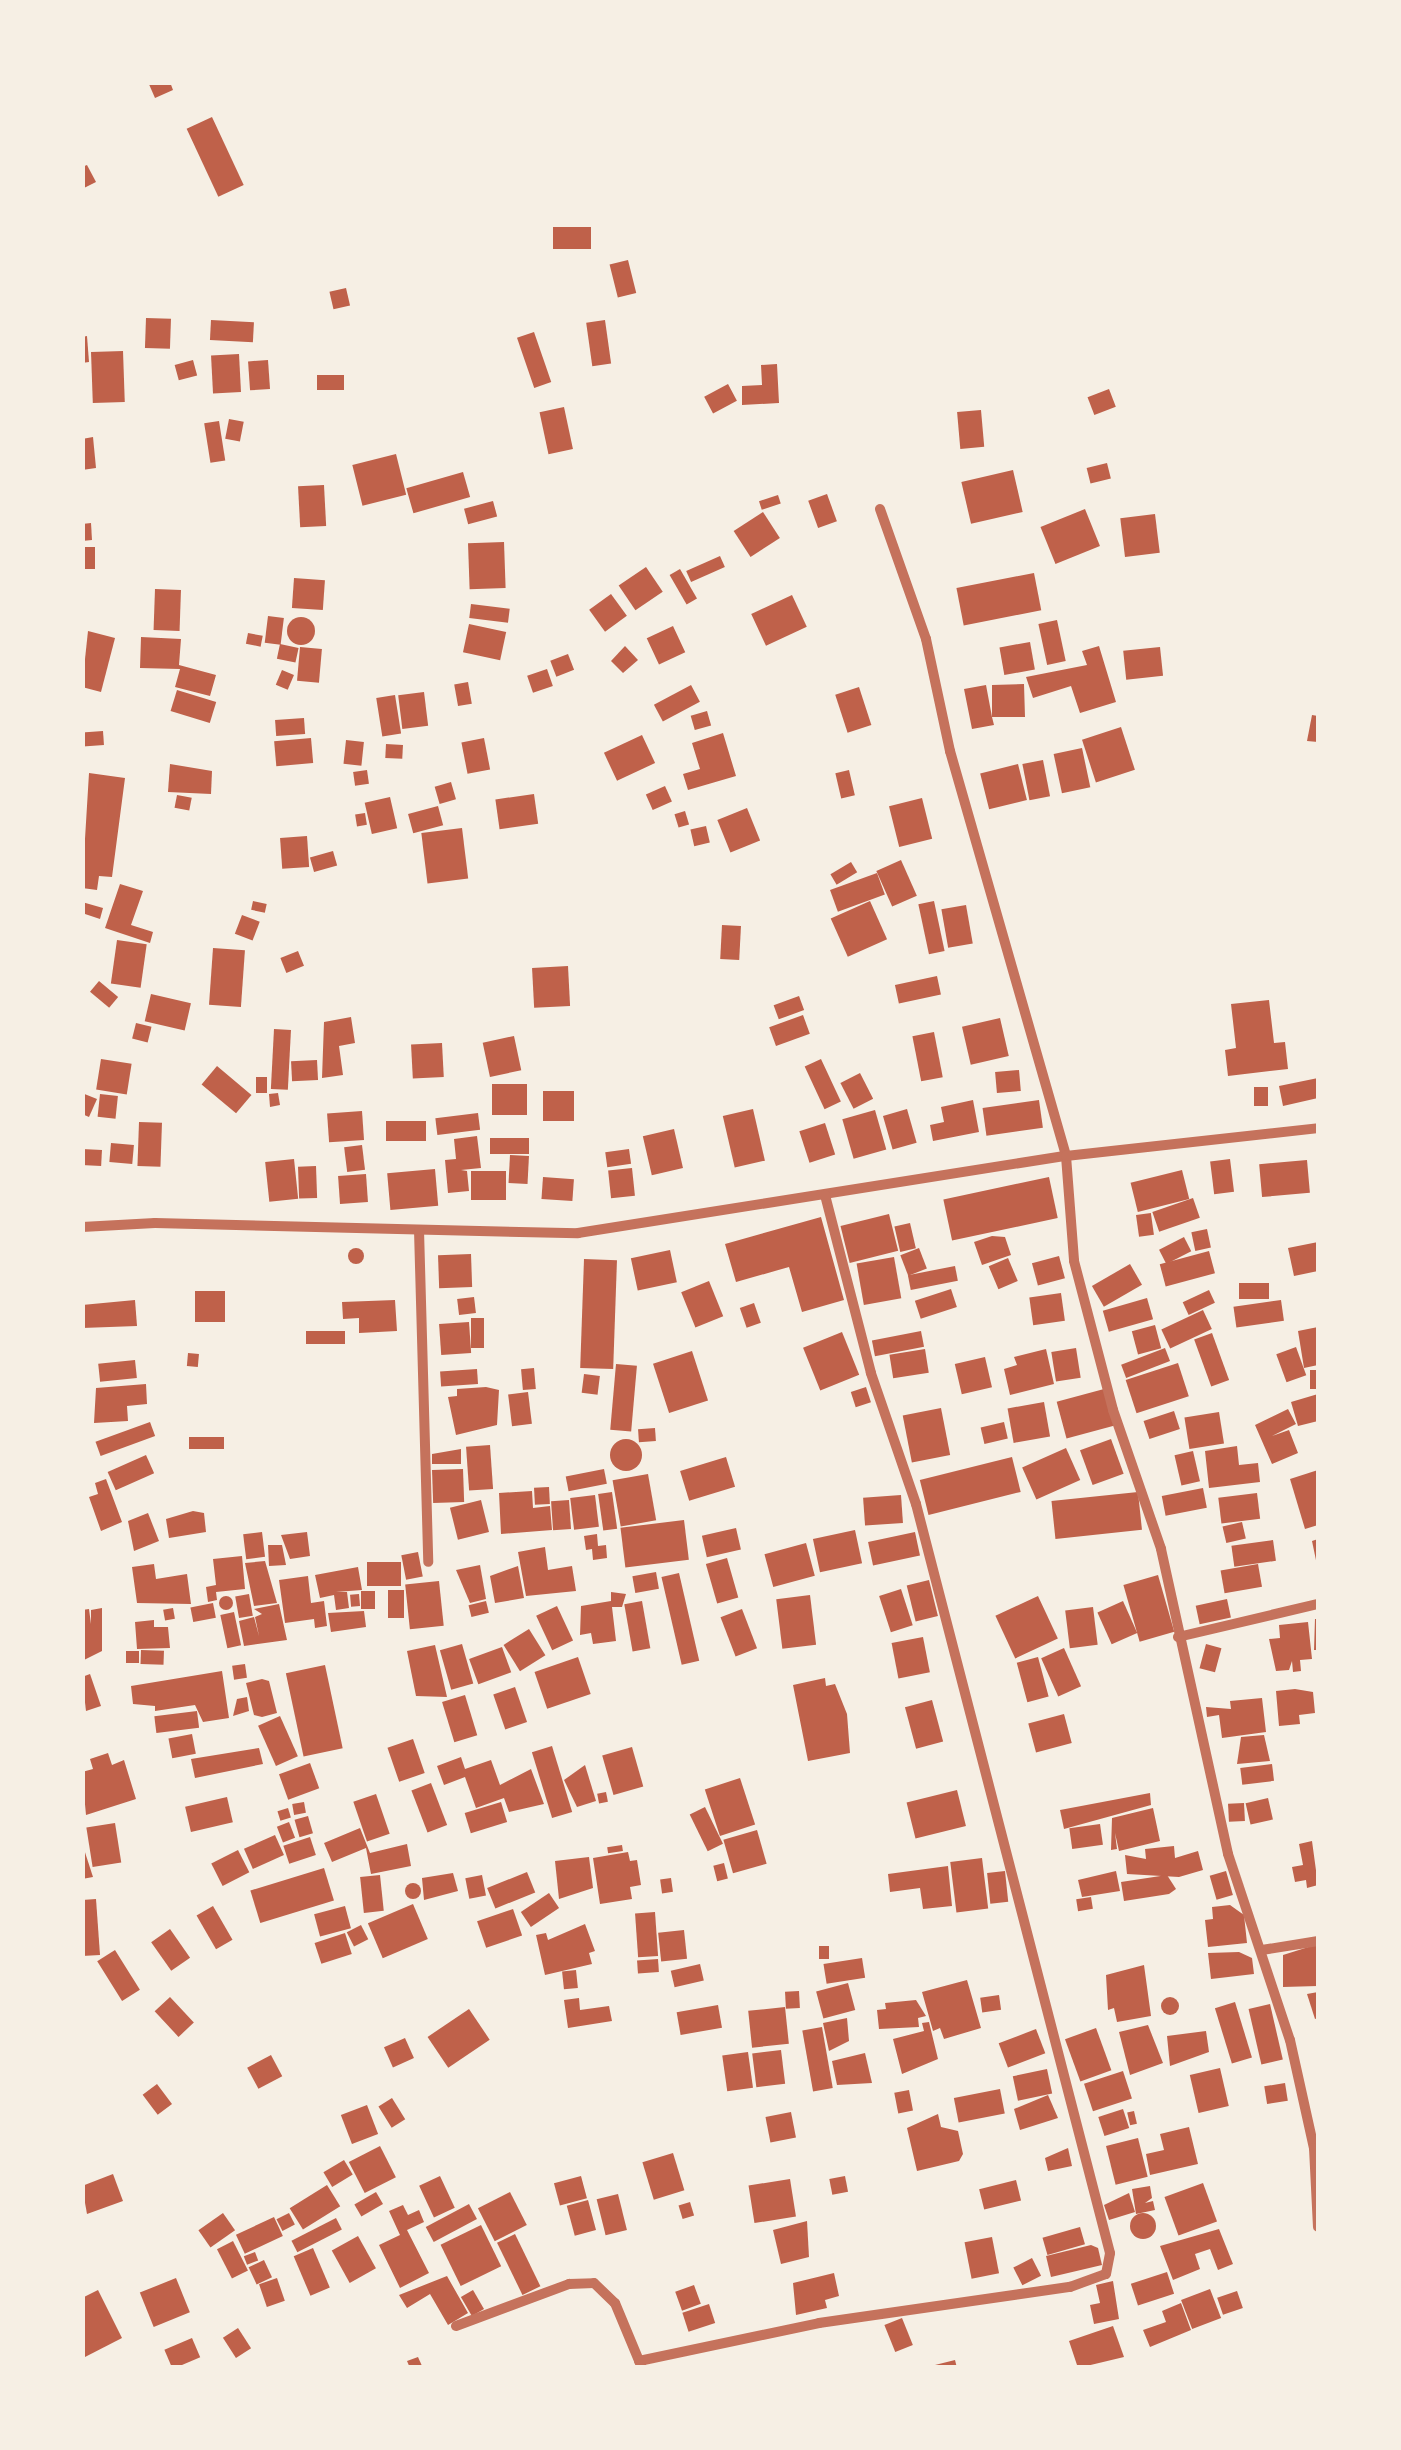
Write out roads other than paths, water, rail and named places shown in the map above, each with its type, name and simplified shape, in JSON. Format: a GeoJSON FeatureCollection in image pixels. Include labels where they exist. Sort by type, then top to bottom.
{"type":"FeatureCollection","features":[{"type":"Feature","properties":{"kind":"street"},"geometry":{"type":"LineString","coordinates":[[880,509],[926,639],[950,751],[1066,1156],[1074,1261],[1112,1410],[1161,1549],[1228,1854],[1262,1950],[1314,2148],[1318,2227]]}},
{"type":"Feature","properties":{"kind":"street"},"geometry":{"type":"LineString","coordinates":[[82,1227],[578,1233],[1066,1156],[1318,1128]]}},
{"type":"Feature","properties":{"kind":"street"},"geometry":{"type":"LineString","coordinates":[[456,2326],[569,2284],[594,2283],[615,2303],[640,2364],[820,2323],[1070,2287],[1106,2274],[1110,2253],[916,1504],[871,1373],[825,1195]]}},
{"type":"Feature","properties":{"kind":"street"},"geometry":{"type":"LineString","coordinates":[[418,1230],[428,1562]]}},
{"type":"Feature","properties":{"kind":"street"},"geometry":{"type":"LineString","coordinates":[[1178,1637],[1318,1604]]}},
{"type":"Feature","properties":{"kind":"street"},"geometry":{"type":"LineString","coordinates":[[1262,1950],[1318,1941]]}}]}
